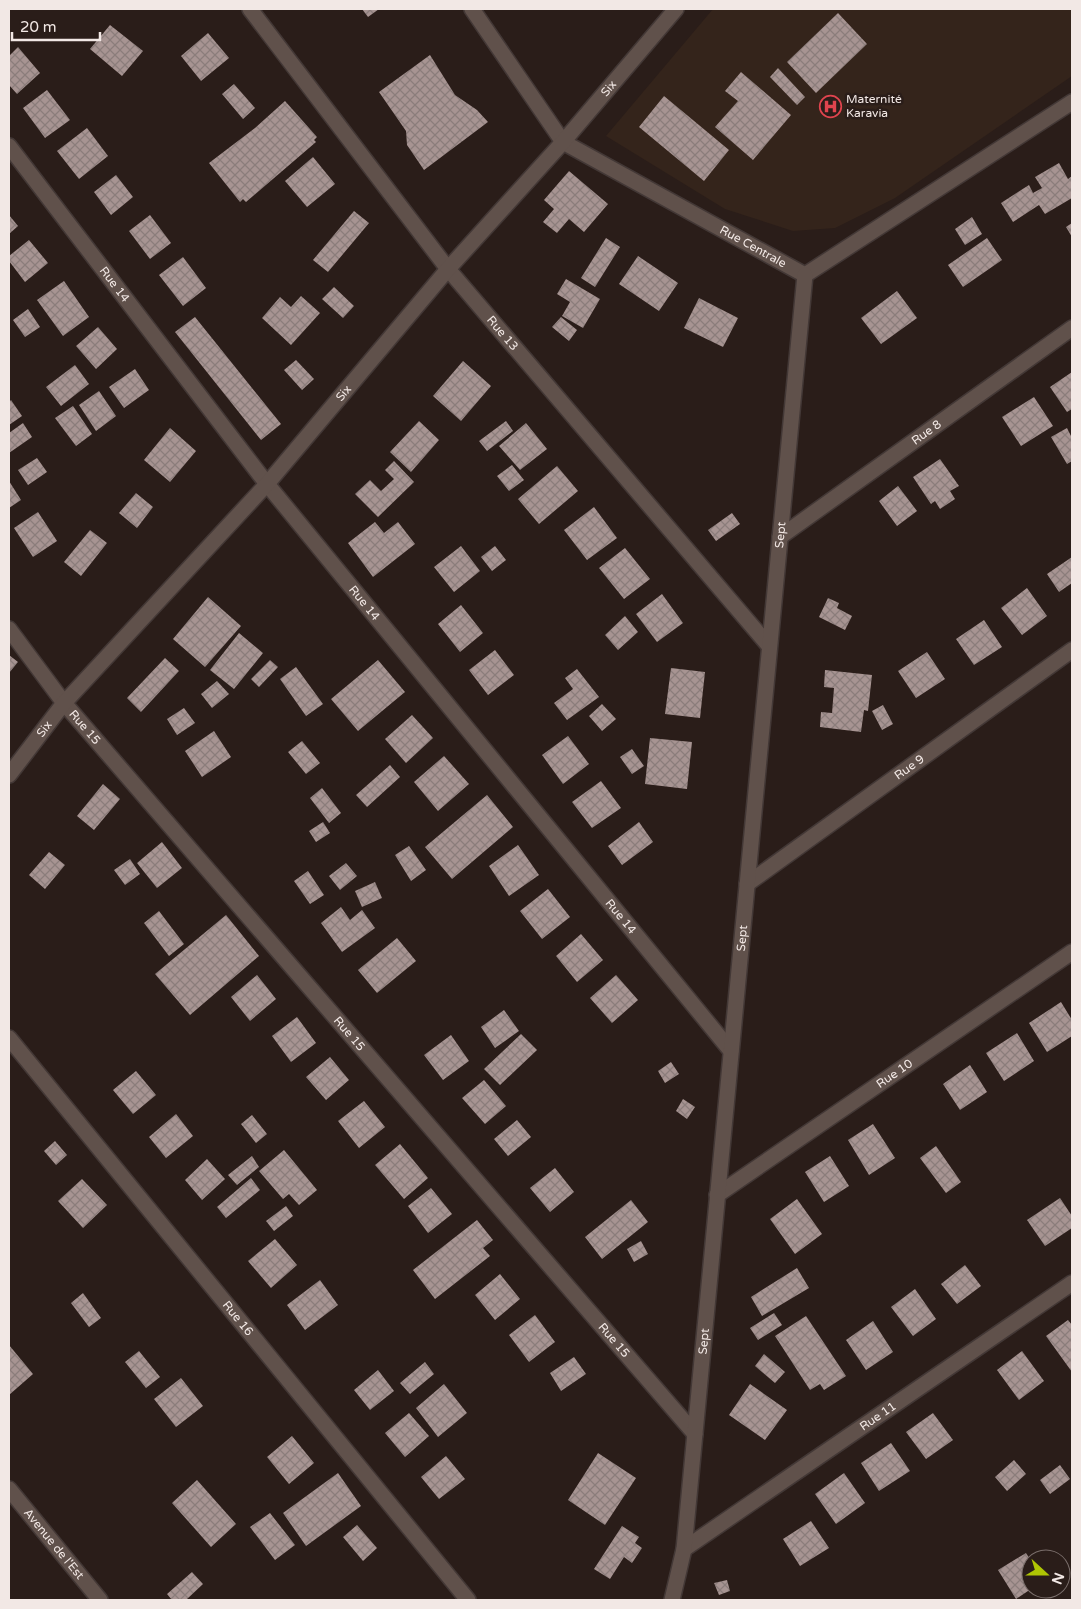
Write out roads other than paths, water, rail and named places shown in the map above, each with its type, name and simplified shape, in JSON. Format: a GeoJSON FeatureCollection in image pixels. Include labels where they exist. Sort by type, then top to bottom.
{"type":"FeatureCollection","features":[{"type":"Feature","properties":{"kind":"street","name":"Rue 13"},"geometry":{"type":"LineString","coordinates":[[250,9],[448,269],[769,646]]}},
{"type":"Feature","properties":{"kind":"street","name":"Rue Centrale"},"geometry":{"type":"LineString","coordinates":[[472,9],[563,142],[805,274]]}},
{"type":"Feature","properties":{"kind":"street","name":"Six"},"geometry":{"type":"LineString","coordinates":[[9,775],[64,703],[267,484],[448,269],[563,142],[676,9]]}},
{"type":"Feature","properties":{"kind":"street"},"geometry":{"type":"LineString","coordinates":[[805,274],[1072,102]]}},
{"type":"Feature","properties":{"kind":"street","name":"Rue 14"},"geometry":{"type":"LineString","coordinates":[[9,146],[267,484],[731,1051]]}},
{"type":"Feature","properties":{"kind":"street","name":"Sept"},"geometry":{"type":"LineString","coordinates":[[672,1600],[684,1549],[805,274]]}},
{"type":"Feature","properties":{"kind":"street","name":"Rue 8"},"geometry":{"type":"LineString","coordinates":[[780,537],[1072,328]]}},
{"type":"Feature","properties":{"kind":"street","name":"Rue 15"},"geometry":{"type":"LineString","coordinates":[[9,629],[64,703],[695,1434]]}},
{"type":"Feature","properties":{"kind":"street","name":"Rue 9"},"geometry":{"type":"LineString","coordinates":[[747,884],[1072,650]]}},
{"type":"Feature","properties":{"kind":"street","name":"Rue 10"},"geometry":{"type":"LineString","coordinates":[[717,1195],[1072,952]]}},
{"type":"Feature","properties":{"kind":"street","name":"Rue 16"},"geometry":{"type":"LineString","coordinates":[[9,1038],[468,1600]]}},
{"type":"Feature","properties":{"kind":"street","name":"Rue 11"},"geometry":{"type":"LineString","coordinates":[[684,1549],[1072,1283]]}},
{"type":"Feature","properties":{"kind":"street","name":"Avenue de l'Est"},"geometry":{"type":"LineString","coordinates":[[9,1489],[100,1600]]}},
{"type":"Feature","properties":{"kind":"place","name":"Maternité Karavia"},"geometry":{"type":"Point","coordinates":[830,106]}}]}
